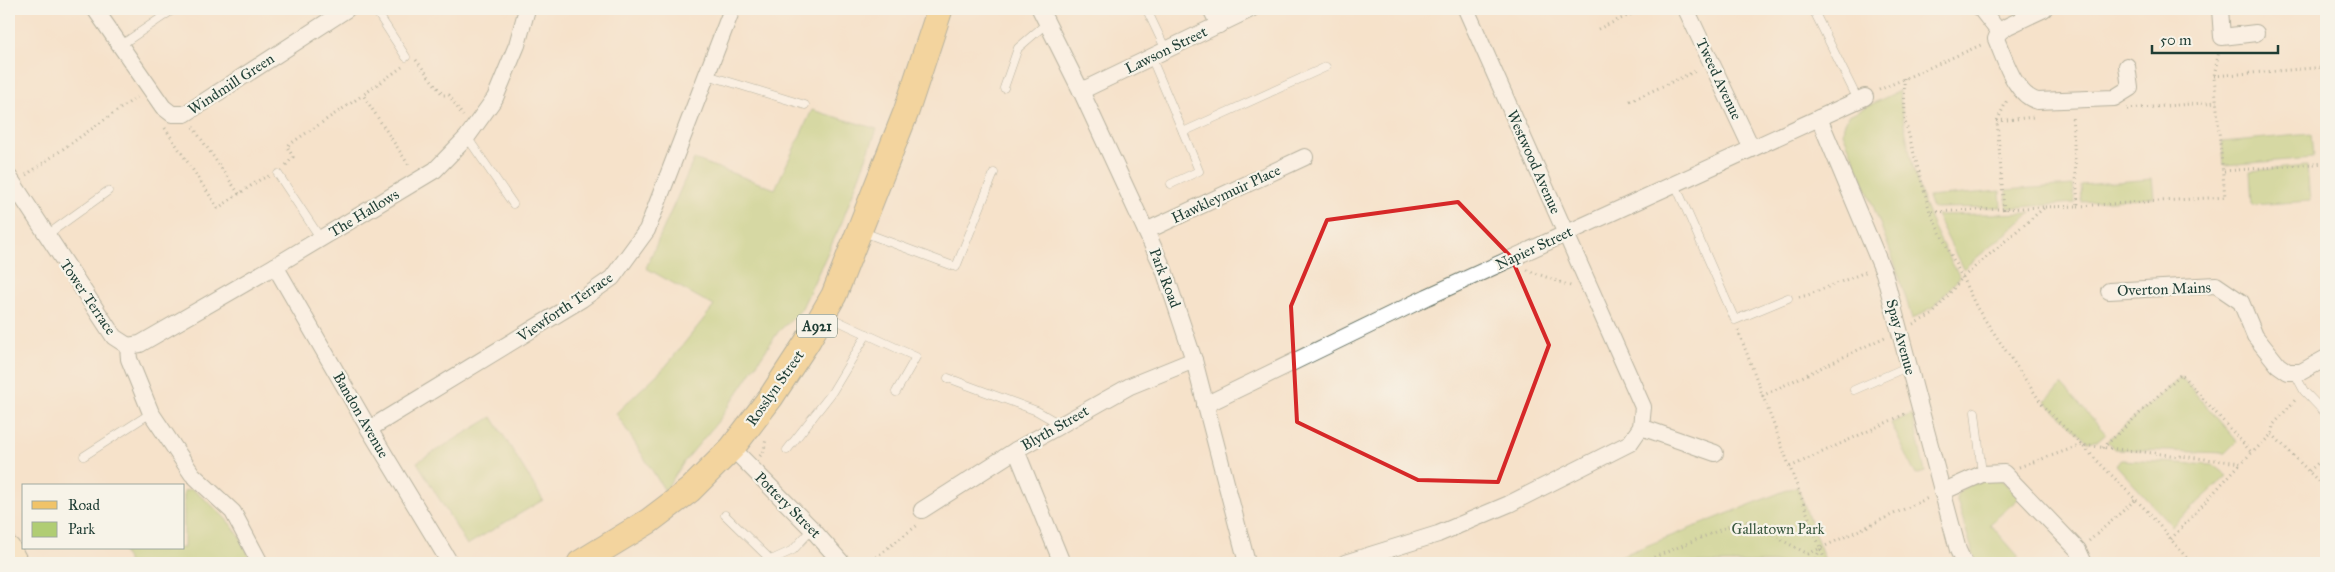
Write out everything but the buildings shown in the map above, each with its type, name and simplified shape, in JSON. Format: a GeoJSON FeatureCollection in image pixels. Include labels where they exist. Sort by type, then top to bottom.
{"type":"FeatureCollection","features":[{"type":"Feature","properties":{"kind":"main road","name":"Rosslyn Street"},"geometry":{"type":"LineString","coordinates":[[580,563],[649,521],[684,496],[732,448],[771,397],[834,295],[906,112],[940,9]]}},
{"type":"Feature","properties":{"kind":"main road"},"geometry":{"type":"LineString","coordinates":[[9,548],[17,563]]}},
{"type":"Feature","properties":{"kind":"street","name":"Windmill Green"},"geometry":{"type":"LineString","coordinates":[[95,9],[163,107],[172,114],[184,114],[347,9]]}},
{"type":"Feature","properties":{"kind":"street","name":"The Hallows"},"geometry":{"type":"LineString","coordinates":[[128,346],[140,344],[321,239],[435,170],[469,133],[495,98],[518,44],[527,9]]}},
{"type":"Feature","properties":{"kind":"street","name":"Viewforth Terrace"},"geometry":{"type":"LineString","coordinates":[[369,429],[582,299],[612,278],[647,230],[732,9]]}},
{"type":"Feature","properties":{"kind":"street"},"geometry":{"type":"LineString","coordinates":[[1211,9],[1219,25]]}},
{"type":"Feature","properties":{"kind":"street","name":"Lawson Street"},"geometry":{"type":"LineString","coordinates":[[1081,91],[1252,9]]}},
{"type":"Feature","properties":{"kind":"street","name":"Westwood Avenue"},"geometry":{"type":"LineString","coordinates":[[1466,9],[1643,407],[1641,427]]}},
{"type":"Feature","properties":{"kind":"street","name":"Tweed Avenue"},"geometry":{"type":"LineString","coordinates":[[1686,9],[1752,149]]}},
{"type":"Feature","properties":{"kind":"street"},"geometry":{"type":"LineString","coordinates":[[1981,9],[1998,36],[2015,81],[2027,98],[2037,101],[2114,98],[2130,88],[2127,66]]}},
{"type":"Feature","properties":{"kind":"street"},"geometry":{"type":"LineString","coordinates":[[1998,36],[2008,26],[2044,9]]}},
{"type":"Feature","properties":{"kind":"street"},"geometry":{"type":"LineString","coordinates":[[2220,9],[2222,37],[2256,33]]}},
{"type":"Feature","properties":{"kind":"street","name":"Park Road"},"geometry":{"type":"LineString","coordinates":[[1043,16],[1081,91],[1164,270],[1194,360],[1247,563]]}},
{"type":"Feature","properties":{"kind":"street","name":"Napier Street"},"geometry":{"type":"LineString","coordinates":[[1205,405],[1506,261],[1861,99]]}},
{"type":"Feature","properties":{"kind":"street","name":"Spay Avenue"},"geometry":{"type":"LineString","coordinates":[[1819,118],[1881,265],[1942,492],[1964,563]]}},
{"type":"Feature","properties":{"kind":"street","name":"Hawkleymuir Place"},"geometry":{"type":"LineString","coordinates":[[1146,231],[1305,157]]}},
{"type":"Feature","properties":{"kind":"street","name":"Tower Terrace"},"geometry":{"type":"LineString","coordinates":[[11,181],[114,337],[128,346],[129,359],[151,413],[192,474],[233,512],[260,563]]}},
{"type":"Feature","properties":{"kind":"street","name":"Bandon Avenue"},"geometry":{"type":"LineString","coordinates":[[275,266],[369,429],[450,563]]}},
{"type":"Feature","properties":{"kind":"street","name":"Overton Mains"},"geometry":{"type":"LineString","coordinates":[[2109,291],[2216,285],[2241,302],[2255,336],[2278,365],[2288,372],[2295,374]]}},
{"type":"Feature","properties":{"kind":"street"},"geometry":{"type":"LineString","coordinates":[[2295,374],[2326,358]]}},
{"type":"Feature","properties":{"kind":"street","name":"Blyth Street"},"geometry":{"type":"LineString","coordinates":[[922,510],[1016,450],[1061,424],[1130,386],[1194,360]]}},
{"type":"Feature","properties":{"kind":"street"},"geometry":{"type":"LineString","coordinates":[[1345,563],[1438,534],[1509,504],[1630,443],[1641,427],[1715,453]]}},
{"type":"Feature","properties":{"kind":"street","name":"Pottery Street"},"geometry":{"type":"LineString","coordinates":[[732,448],[812,529],[842,563]]}},
{"type":"Feature","properties":{"kind":"street"},"geometry":{"type":"LineString","coordinates":[[1016,450],[1062,563]]}},
{"type":"Feature","properties":{"kind":"street"},"geometry":{"type":"LineString","coordinates":[[1942,492],[1982,474],[2004,472],[2081,557]]}},
{"type":"Feature","properties":{"kind":"lane"},"geometry":{"type":"LineString","coordinates":[[120,45],[174,9]]}},
{"type":"Feature","properties":{"kind":"lane"},"geometry":{"type":"LineString","coordinates":[[375,9],[406,57]]}},
{"type":"Feature","properties":{"kind":"lane"},"geometry":{"type":"LineString","coordinates":[[1814,9],[1861,99]]}},
{"type":"Feature","properties":{"kind":"lane"},"geometry":{"type":"LineString","coordinates":[[1147,10],[1166,50]]}},
{"type":"Feature","properties":{"kind":"lane"},"geometry":{"type":"LineString","coordinates":[[1004,88],[1018,48],[1043,16]]}},
{"type":"Feature","properties":{"kind":"lane"},"geometry":{"type":"LineString","coordinates":[[1151,57],[1198,171],[1171,184]]}},
{"type":"Feature","properties":{"kind":"lane"},"geometry":{"type":"LineString","coordinates":[[1183,132],[1326,67]]}},
{"type":"Feature","properties":{"kind":"lane"},"geometry":{"type":"LineString","coordinates":[[707,74],[805,105]]}},
{"type":"Feature","properties":{"kind":"lane"},"geometry":{"type":"LineString","coordinates":[[469,133],[513,204]]}},
{"type":"Feature","properties":{"kind":"lane"},"geometry":{"type":"LineString","coordinates":[[859,230],[956,267],[994,173]]}},
{"type":"Feature","properties":{"kind":"lane"},"geometry":{"type":"LineString","coordinates":[[278,174],[321,239]]}},
{"type":"Feature","properties":{"kind":"lane"},"geometry":{"type":"LineString","coordinates":[[1675,184],[1735,320],[1788,298]]}},
{"type":"Feature","properties":{"kind":"lane"},"geometry":{"type":"LineString","coordinates":[[47,235],[108,191]]}},
{"type":"Feature","properties":{"kind":"lane"},"geometry":{"type":"LineString","coordinates":[[823,314],[916,357],[896,392]]}},
{"type":"Feature","properties":{"kind":"lane"},"geometry":{"type":"LineString","coordinates":[[787,450],[831,394],[867,334]]}},
{"type":"Feature","properties":{"kind":"lane"},"geometry":{"type":"LineString","coordinates":[[1854,390],[1909,366]]}},
{"type":"Feature","properties":{"kind":"lane"},"geometry":{"type":"LineString","coordinates":[[2295,374],[2304,391],[2326,414]]}},
{"type":"Feature","properties":{"kind":"lane"},"geometry":{"type":"LineString","coordinates":[[948,378],[1037,410],[1061,424]]}},
{"type":"Feature","properties":{"kind":"lane"},"geometry":{"type":"LineString","coordinates":[[1975,412],[1982,474]]}},
{"type":"Feature","properties":{"kind":"lane"},"geometry":{"type":"LineString","coordinates":[[84,456],[151,413]]}},
{"type":"Feature","properties":{"kind":"lane"},"geometry":{"type":"LineString","coordinates":[[725,515],[769,562],[793,550],[812,529]]}},
{"type":"Feature","properties":{"kind":"path"},"geometry":{"type":"LineString","coordinates":[[1598,29],[1643,9]]}},
{"type":"Feature","properties":{"kind":"path"},"geometry":{"type":"LineString","coordinates":[[1861,99],[1998,36]]}},
{"type":"Feature","properties":{"kind":"path"},"geometry":{"type":"LineString","coordinates":[[1930,212],[2004,210],[2226,197],[2214,76],[2222,37]]}},
{"type":"Feature","properties":{"kind":"path"},"geometry":{"type":"LineString","coordinates":[[164,126],[218,208],[261,179],[278,174],[293,157],[287,146],[402,68],[406,57],[418,60],[443,96],[449,95],[469,133]]}},
{"type":"Feature","properties":{"kind":"path"},"geometry":{"type":"LineString","coordinates":[[1630,101],[1712,64]]}},
{"type":"Feature","properties":{"kind":"path"},"geometry":{"type":"LineString","coordinates":[[2214,76],[2326,67]]}},
{"type":"Feature","properties":{"kind":"path"},"geometry":{"type":"LineString","coordinates":[[1904,78],[1905,122],[1930,212],[1977,308],[2044,407],[2135,500],[2191,563]]}},
{"type":"Feature","properties":{"kind":"path"},"geometry":{"type":"LineString","coordinates":[[2004,210],[1997,121],[2015,81]]}},
{"type":"Feature","properties":{"kind":"path"},"geometry":{"type":"LineString","coordinates":[[11,181],[150,88]]}},
{"type":"Feature","properties":{"kind":"path"},"geometry":{"type":"LineString","coordinates":[[363,95],[418,180]]}},
{"type":"Feature","properties":{"kind":"path"},"geometry":{"type":"LineString","coordinates":[[2071,100],[2078,206]]}},
{"type":"Feature","properties":{"kind":"path"},"geometry":{"type":"LineString","coordinates":[[184,114],[239,194]]}},
{"type":"Feature","properties":{"kind":"path"},"geometry":{"type":"LineString","coordinates":[[2224,171],[2326,163]]}},
{"type":"Feature","properties":{"kind":"path"},"geometry":{"type":"LineString","coordinates":[[1762,396],[1932,315],[1962,278],[2045,207]]}},
{"type":"Feature","properties":{"kind":"path"},"geometry":{"type":"LineString","coordinates":[[1506,261],[1593,295]]}},
{"type":"Feature","properties":{"kind":"path"},"geometry":{"type":"LineString","coordinates":[[1788,298],[1808,295],[1881,265]]}},
{"type":"Feature","properties":{"kind":"path"},"geometry":{"type":"LineString","coordinates":[[1735,320],[1826,563]]}},
{"type":"Feature","properties":{"kind":"path"},"geometry":{"type":"LineString","coordinates":[[2104,448],[2181,374],[2252,453]]}},
{"type":"Feature","properties":{"kind":"path"},"geometry":{"type":"LineString","coordinates":[[2171,539],[2241,463],[2272,434],[2273,425],[2304,391]]}},
{"type":"Feature","properties":{"kind":"path"},"geometry":{"type":"LineString","coordinates":[[1790,467],[1920,407]]}},
{"type":"Feature","properties":{"kind":"path"},"geometry":{"type":"LineString","coordinates":[[2272,434],[2326,489]]}},
{"type":"Feature","properties":{"kind":"path"},"geometry":{"type":"LineString","coordinates":[[2004,472],[2082,446],[2241,463]]}},
{"type":"Feature","properties":{"kind":"path"},"geometry":{"type":"LineString","coordinates":[[2309,471],[2326,456]]}},
{"type":"Feature","properties":{"kind":"path"},"geometry":{"type":"LineString","coordinates":[[1640,563],[1744,520],[1808,554],[1942,492]]}},
{"type":"Feature","properties":{"kind":"path"},"geometry":{"type":"LineString","coordinates":[[2081,557],[2135,500]]}},
{"type":"Feature","properties":{"kind":"path"},"geometry":{"type":"LineString","coordinates":[[868,563],[921,522],[922,510]]}},
{"type":"Feature","properties":{"kind":"path"},"geometry":{"type":"LineString","coordinates":[[1814,563],[1821,548]]}},
{"type":"Feature","properties":{"kind":"highlighted area"},"geometry":{"type":"Polygon","coordinates":[[[1458,202],[1511,257],[1549,345],[1498,482],[1418,480],[1297,422],[1291,306],[1327,220],[1458,202]]]}},
{"type":"Feature","properties":{"kind":"green space"},"geometry":{"type":"Polygon","coordinates":[[[1899,91],[1917,182],[1938,236],[1960,277],[1933,307],[1912,319],[1880,225],[1843,133],[1844,125],[1849,115],[1899,91]]]}},
{"type":"Feature","properties":{"kind":"green space"},"geometry":{"type":"Polygon","coordinates":[[[812,110],[877,129],[842,222],[801,310],[778,332],[720,419],[684,462],[665,491],[616,413],[666,366],[714,306],[646,268],[694,159],[775,189],[812,110]]]}},
{"type":"Feature","properties":{"kind":"green space"},"geometry":{"type":"Polygon","coordinates":[[[2311,134],[2313,158],[2224,165],[2222,142],[2311,134]]]}},
{"type":"Feature","properties":{"kind":"green space"},"geometry":{"type":"Polygon","coordinates":[[[2307,166],[2310,201],[2252,205],[2250,171],[2307,166]]]}},
{"type":"Feature","properties":{"kind":"green space"},"geometry":{"type":"Polygon","coordinates":[[[2152,179],[2154,197],[2082,202],[2081,185],[2152,179]]]}},
{"type":"Feature","properties":{"kind":"green space"},"geometry":{"type":"Polygon","coordinates":[[[2073,185],[2075,203],[2007,208],[2006,190],[2073,185]]]}},
{"type":"Feature","properties":{"kind":"green space"},"geometry":{"type":"Polygon","coordinates":[[[2000,191],[2001,207],[1932,208],[1928,197],[2000,191]]]}},
{"type":"Feature","properties":{"kind":"green space"},"geometry":{"type":"Polygon","coordinates":[[[2031,213],[1963,269],[1936,215],[2031,213]]]}},
{"type":"Feature","properties":{"kind":"green space"},"geometry":{"type":"Polygon","coordinates":[[[2181,377],[2237,441],[2225,453],[2114,449],[2107,441],[2181,377]]]}},
{"type":"Feature","properties":{"kind":"green space"},"geometry":{"type":"Polygon","coordinates":[[[2062,385],[2106,434],[2098,441],[2087,441],[2045,401],[2062,385]]]}},
{"type":"Feature","properties":{"kind":"green space"},"geometry":{"type":"Polygon","coordinates":[[[1912,414],[1925,472],[1916,475],[1891,423],[1912,414]]]}},
{"type":"Feature","properties":{"kind":"green space"},"geometry":{"type":"Polygon","coordinates":[[[492,417],[543,500],[467,545],[417,462],[492,417]]]}},
{"type":"Feature","properties":{"kind":"green space"},"geometry":{"type":"Polygon","coordinates":[[[2122,460],[2213,465],[2227,476],[2172,526],[2116,465],[2122,460]]]}},
{"type":"Feature","properties":{"kind":"green space"},"geometry":{"type":"Polygon","coordinates":[[[2000,479],[2020,497],[1990,524],[2019,557],[2012,563],[1976,563],[1956,497],[1963,488],[1969,485],[1981,481],[2000,479]]]}},
{"type":"Feature","properties":{"kind":"green space","name":"Gallatown Park"},"geometry":{"type":"Polygon","coordinates":[[[1797,486],[1826,563],[1603,563],[1797,486]]]}},
{"type":"Feature","properties":{"kind":"green space"},"geometry":{"type":"Polygon","coordinates":[[[192,489],[228,521],[242,540],[251,563],[129,563],[122,550],[185,550],[185,491],[192,489]]]}}]}
